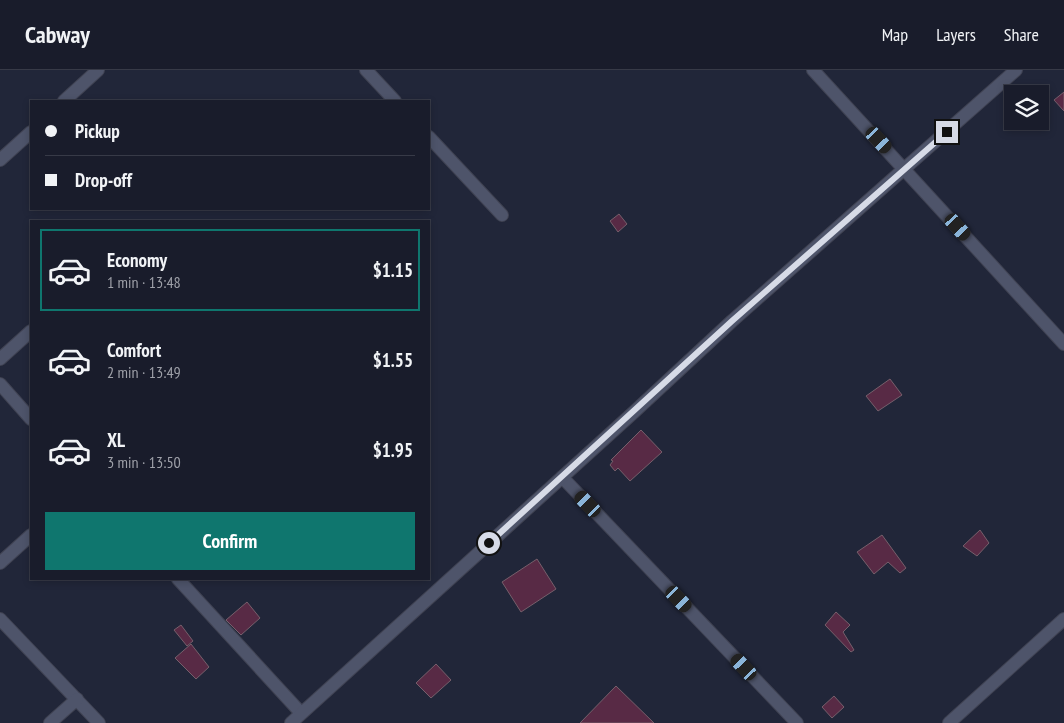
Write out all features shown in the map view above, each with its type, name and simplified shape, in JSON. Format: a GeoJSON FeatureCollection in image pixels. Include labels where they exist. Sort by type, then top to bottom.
{"type":"FeatureCollection","features":[{"type":"Feature","properties":{"kind":"street"},"geometry":{"type":"LineString","coordinates":[[65,100],[98,70]]}},
{"type":"Feature","properties":{"kind":"street"},"geometry":{"type":"LineString","coordinates":[[366,70],[394,100]]}},
{"type":"Feature","properties":{"kind":"street"},"geometry":{"type":"LineString","coordinates":[[813,70],[906,169],[1064,344]]}},
{"type":"Feature","properties":{"kind":"street"},"geometry":{"type":"LineString","coordinates":[[290,723],[732,321],[1016,70]]}},
{"type":"Feature","properties":{"kind":"street"},"geometry":{"type":"LineString","coordinates":[[0,160],[30,133]]}},
{"type":"Feature","properties":{"kind":"street"},"geometry":{"type":"LineString","coordinates":[[430,138],[502,215]]}},
{"type":"Feature","properties":{"kind":"street"},"geometry":{"type":"LineString","coordinates":[[0,359],[30,332]]}},
{"type":"Feature","properties":{"kind":"street"},"geometry":{"type":"LineString","coordinates":[[0,384],[30,417]]}},
{"type":"Feature","properties":{"kind":"street"},"geometry":{"type":"LineString","coordinates":[[562,477],[798,723]]}},
{"type":"Feature","properties":{"kind":"street"},"geometry":{"type":"LineString","coordinates":[[0,563],[30,535]]}},
{"type":"Feature","properties":{"kind":"street"},"geometry":{"type":"LineString","coordinates":[[179,580],[301,713]]}},
{"type":"Feature","properties":{"kind":"street"},"geometry":{"type":"LineString","coordinates":[[0,619],[99,723]]}},
{"type":"Feature","properties":{"kind":"street"},"geometry":{"type":"LineString","coordinates":[[949,723],[1064,619]]}},
{"type":"Feature","properties":{"kind":"street"},"geometry":{"type":"LineString","coordinates":[[50,723],[77,700]]}},
{"type":"Feature","properties":{"kind":"building"},"geometry":{"type":"Polygon","coordinates":[[[1064,92],[1064,111],[1054,100],[1064,92]]]}},
{"type":"Feature","properties":{"kind":"building"},"geometry":{"type":"Polygon","coordinates":[[[619,214],[627,224],[618,232],[610,221],[619,214]]]}},
{"type":"Feature","properties":{"kind":"building"},"geometry":{"type":"Polygon","coordinates":[[[890,379],[902,395],[878,411],[866,396],[890,379]]]}},
{"type":"Feature","properties":{"kind":"building"},"geometry":{"type":"Polygon","coordinates":[[[641,430],[662,452],[630,481],[618,468],[615,471],[610,465],[613,461],[611,460],[641,430]]]}},
{"type":"Feature","properties":{"kind":"building"},"geometry":{"type":"Polygon","coordinates":[[[980,530],[989,543],[977,556],[963,546],[980,530]]]}},
{"type":"Feature","properties":{"kind":"building"},"geometry":{"type":"Polygon","coordinates":[[[882,535],[906,568],[900,573],[888,562],[874,574],[857,552],[882,535]]]}},
{"type":"Feature","properties":{"kind":"building"},"geometry":{"type":"Polygon","coordinates":[[[537,559],[556,589],[521,612],[502,582],[537,559]]]}},
{"type":"Feature","properties":{"kind":"building"},"geometry":{"type":"Polygon","coordinates":[[[247,602],[260,618],[241,635],[226,620],[247,602]]]}},
{"type":"Feature","properties":{"kind":"building"},"geometry":{"type":"Polygon","coordinates":[[[836,612],[850,625],[843,632],[854,650],[851,652],[825,625],[836,612]]]}},
{"type":"Feature","properties":{"kind":"building"},"geometry":{"type":"Polygon","coordinates":[[[181,625],[193,641],[187,646],[174,630],[181,625]]]}},
{"type":"Feature","properties":{"kind":"building"},"geometry":{"type":"Polygon","coordinates":[[[191,644],[209,667],[196,679],[175,658],[191,644]]]}},
{"type":"Feature","properties":{"kind":"building"},"geometry":{"type":"Polygon","coordinates":[[[436,664],[451,680],[431,698],[416,683],[436,664]]]}},
{"type":"Feature","properties":{"kind":"building"},"geometry":{"type":"Polygon","coordinates":[[[616,686],[654,723],[580,723],[616,686]]]}},
{"type":"Feature","properties":{"kind":"building"},"geometry":{"type":"Polygon","coordinates":[[[834,696],[844,707],[832,718],[822,707],[834,696]]]}},
{"type":"Feature","properties":{"kind":"route"},"geometry":{"type":"LineString","coordinates":[[489,543],[732,321],[947,132]]}}]}
